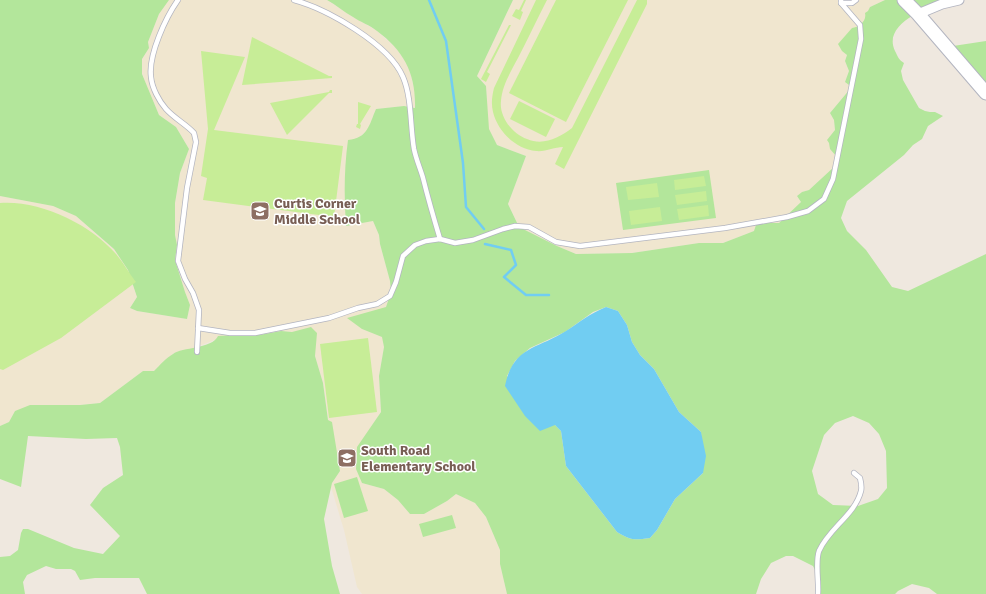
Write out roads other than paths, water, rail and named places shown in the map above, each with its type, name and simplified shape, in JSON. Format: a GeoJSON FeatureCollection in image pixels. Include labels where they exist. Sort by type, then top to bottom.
{"type":"FeatureCollection","features":[{"type":"Feature","properties":{"kind":"street"},"geometry":{"type":"LineString","coordinates":[[904,0],[918,14],[986,93]]}},
{"type":"Feature","properties":{"kind":"street"},"geometry":{"type":"LineString","coordinates":[[918,14],[942,4],[959,0]]}},
{"type":"Feature","properties":{"kind":"lane"},"geometry":{"type":"LineString","coordinates":[[178,0],[159,33],[152,62],[151,76],[158,97],[166,109],[194,133],[196,142],[186,188],[178,262],[185,279],[193,292],[199,310],[197,352]]}},
{"type":"Feature","properties":{"kind":"lane"},"geometry":{"type":"LineString","coordinates":[[294,0],[308,4],[342,21],[369,39],[390,57],[403,77],[409,103],[414,149],[440,240]]}},
{"type":"Feature","properties":{"kind":"lane"},"geometry":{"type":"LineString","coordinates":[[841,1],[852,3],[856,0]]}},
{"type":"Feature","properties":{"kind":"lane"},"geometry":{"type":"LineString","coordinates":[[198,328],[230,333],[255,333],[328,318],[358,308],[377,304],[390,296],[396,282],[403,256],[415,245],[426,241],[440,240],[455,243],[472,240],[516,226],[529,227],[556,242],[580,246],[725,228],[787,217],[808,211],[824,198],[833,179],[861,39],[860,26],[841,1]]}},
{"type":"Feature","properties":{"kind":"lane"},"geometry":{"type":"LineString","coordinates":[[818,594],[819,552],[828,536],[855,504],[862,490],[860,478],[854,473]]}},
{"type":"Feature","properties":{"kind":"water"},"geometry":{"type":"Polygon","coordinates":[[[606,307],[618,311],[627,325],[632,342],[640,355],[654,369],[679,412],[701,432],[706,456],[703,473],[675,499],[657,530],[650,538],[633,539],[617,532],[566,466],[561,431],[555,425],[540,431],[525,416],[505,386],[514,363],[520,356],[528,350],[556,337],[590,315],[606,307]]]}},
{"type":"Feature","properties":{"kind":"waterway"},"geometry":{"type":"LineString","coordinates":[[429,0],[446,41],[463,163],[466,207],[484,229]]}},
{"type":"Feature","properties":{"kind":"waterway"},"geometry":{"type":"LineString","coordinates":[[485,244],[511,250],[516,265],[504,277],[526,295],[549,295]]}},
{"type":"Feature","properties":{"kind":"place","name":"Curtis Corner Middle School"},"geometry":{"type":"Point","coordinates":[260,211]}},
{"type":"Feature","properties":{"kind":"place","name":"South Road Elementary School"},"geometry":{"type":"Point","coordinates":[347,458]}}]}
